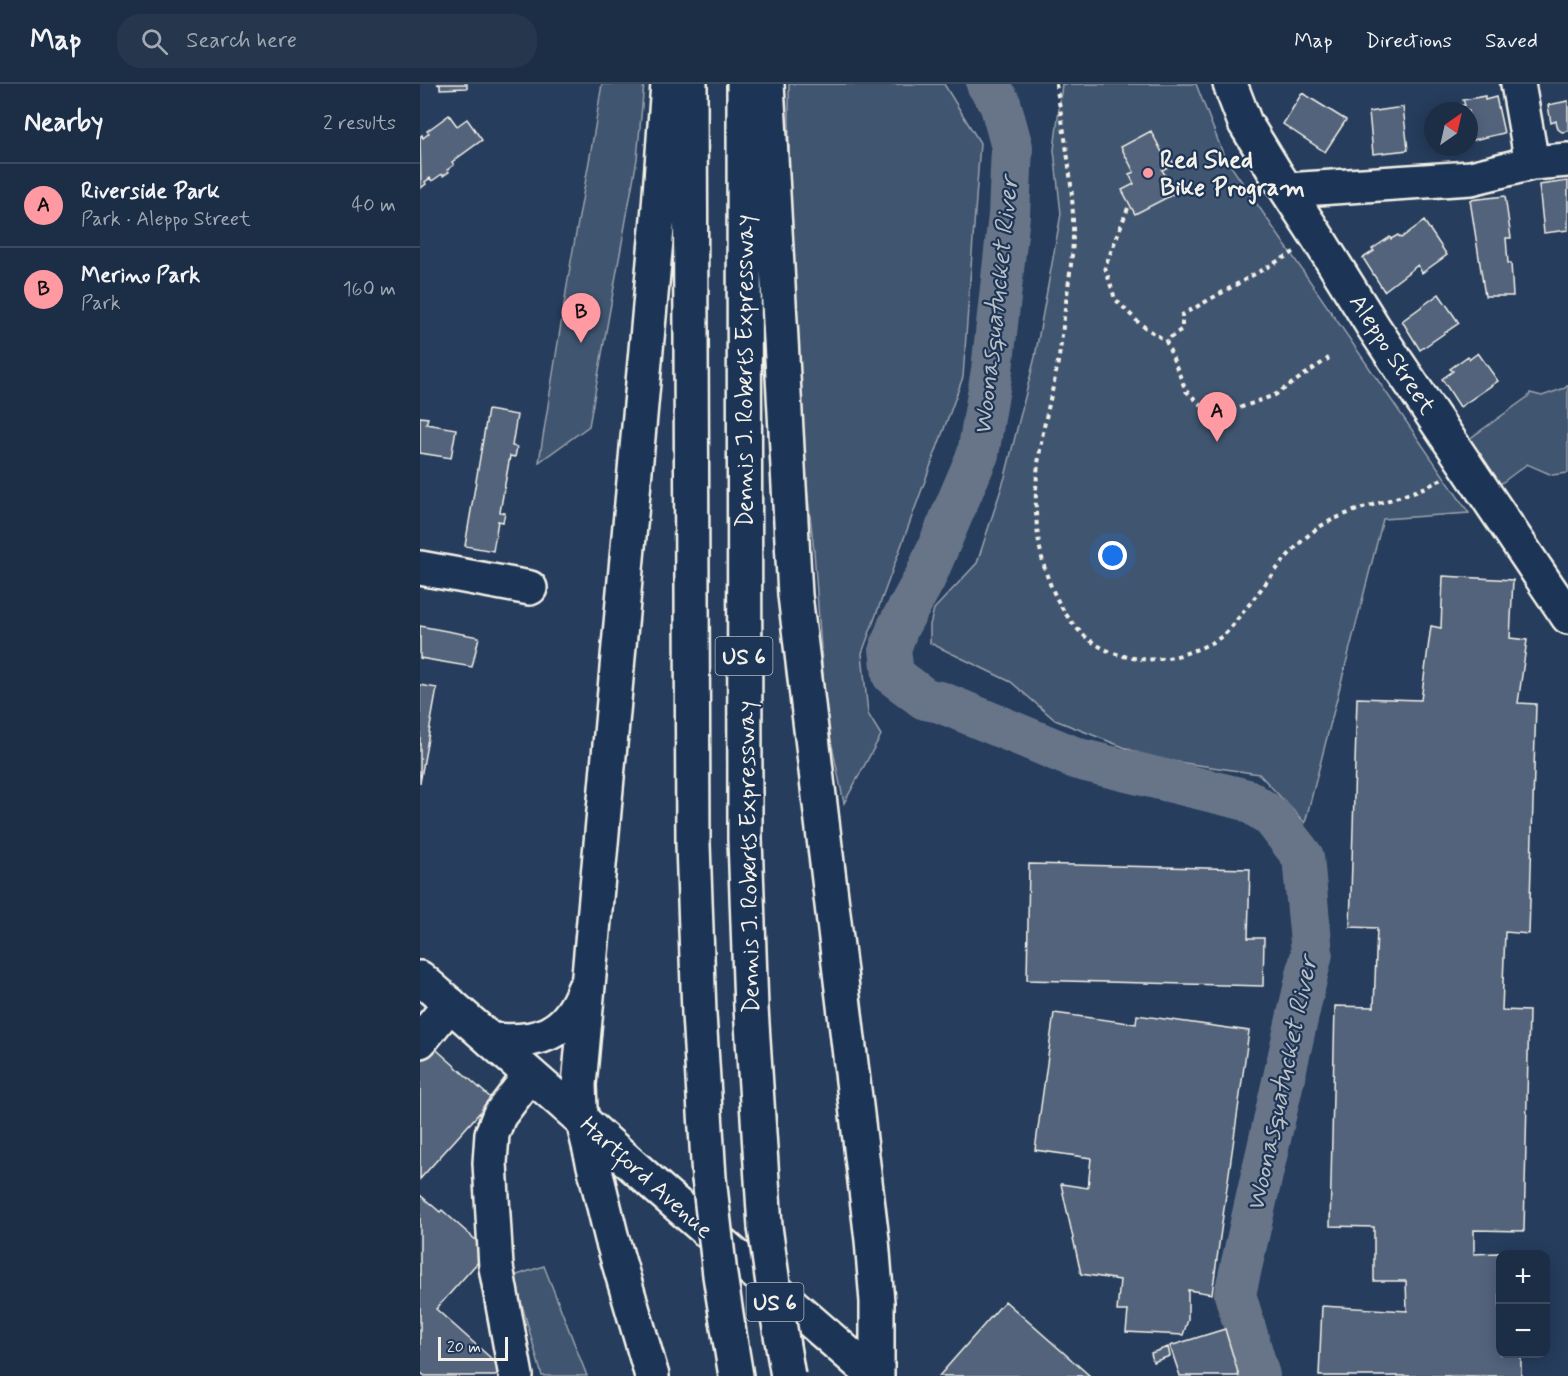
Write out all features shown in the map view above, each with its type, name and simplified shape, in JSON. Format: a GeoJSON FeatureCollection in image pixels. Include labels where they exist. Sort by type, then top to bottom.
{"type":"FeatureCollection","features":[{"type":"Feature","properties":{"kind":"main road"},"geometry":{"type":"LineString","coordinates":[[652,1376],[616,1254],[583,1121],[579,1085],[658,218],[668,84]]}},
{"type":"Feature","properties":{"kind":"main road","name":"US 6"},"geometry":{"type":"LineString","coordinates":[[690,84],[693,844],[699,1014],[709,1178],[717,1252],[736,1376]]}},
{"type":"Feature","properties":{"kind":"main road","name":"Dennis J. Roberts Expressway"},"geometry":{"type":"LineString","coordinates":[[744,84],[745,839],[751,1008],[765,1227],[788,1376]]}},
{"type":"Feature","properties":{"kind":"main road"},"geometry":{"type":"LineString","coordinates":[[766,84],[795,595],[871,1230],[877,1302],[876,1376]]}},
{"type":"Feature","properties":{"kind":"main road","name":"Aleppo Street"},"geometry":{"type":"LineString","coordinates":[[1230,84],[1245,123],[1374,328],[1568,617]]}},
{"type":"Feature","properties":{"kind":"main road"},"geometry":{"type":"LineString","coordinates":[[1518,84],[1532,163]]}},
{"type":"Feature","properties":{"kind":"main road"},"geometry":{"type":"LineString","coordinates":[[1287,190],[1471,178],[1532,163],[1568,160]]}},
{"type":"Feature","properties":{"kind":"main road"},"geometry":{"type":"LineString","coordinates":[[420,568],[530,588]]}},
{"type":"Feature","properties":{"kind":"main road"},"geometry":{"type":"LineString","coordinates":[[491,1040],[513,1041],[535,1038],[561,1027],[579,1004],[589,973]]}},
{"type":"Feature","properties":{"kind":"main road","name":"Hartford Avenue"},"geometry":{"type":"LineString","coordinates":[[420,979],[876,1376]]}},
{"type":"Feature","properties":{"kind":"main road"},"geometry":{"type":"LineString","coordinates":[[420,1041],[450,1004]]}},
{"type":"Feature","properties":{"kind":"main road"},"geometry":{"type":"LineString","coordinates":[[516,1376],[496,1267],[490,1163],[492,1134],[499,1116],[530,1075]]}},
{"type":"Feature","properties":{"kind":"path"},"geometry":{"type":"LineString","coordinates":[[1056,84],[1071,171],[1073,232],[1058,360],[1040,451],[1036,527],[1051,589],[1064,613],[1084,636],[1100,647],[1120,656],[1142,659],[1167,659],[1203,646],[1224,634],[1302,540],[1321,526],[1341,516],[1428,487],[1466,465]]}},
{"type":"Feature","properties":{"kind":"path"},"geometry":{"type":"LineString","coordinates":[[1128,208],[1105,267],[1115,299],[1140,324],[1166,341],[1186,391],[1208,411],[1228,412],[1275,395],[1329,358]]}},
{"type":"Feature","properties":{"kind":"path"},"geometry":{"type":"LineString","coordinates":[[1166,341],[1182,329],[1182,315],[1318,238]]}},
{"type":"Feature","properties":{"kind":"shaded area"},"geometry":{"type":"Polygon","coordinates":[[[602,84],[644,84],[637,159],[589,426],[539,462],[571,261],[602,84]]]}},
{"type":"Feature","properties":{"kind":"shaded area"},"geometry":{"type":"Polygon","coordinates":[[[789,84],[944,84],[980,143],[963,377],[862,653],[868,714],[881,735],[844,803],[826,717],[814,551],[800,426],[799,350],[789,233],[789,84]]]}},
{"type":"Feature","properties":{"kind":"shaded area"},"geometry":{"type":"Polygon","coordinates":[[[1062,84],[1196,84],[1224,156],[1469,513],[1383,519],[1305,823],[1259,774],[1151,758],[1055,720],[1011,682],[930,643],[930,625],[934,609],[977,563],[1005,477],[1035,357],[1061,214],[1054,150],[1062,84]]]}},
{"type":"Feature","properties":{"kind":"shaded area"},"geometry":{"type":"Polygon","coordinates":[[[1568,385],[1568,473],[1552,475],[1527,464],[1483,497],[1451,452],[1529,396],[1530,393],[1542,396],[1568,385]]]}},
{"type":"Feature","properties":{"kind":"shaded area"},"geometry":{"type":"Polygon","coordinates":[[[544,1266],[587,1376],[542,1376],[514,1276],[544,1266]]]}},
{"type":"Feature","properties":{"kind":"building"},"geometry":{"type":"Polygon","coordinates":[[[437,84],[467,84],[467,88],[440,89],[440,85],[437,84]]]}},
{"type":"Feature","properties":{"kind":"building"},"geometry":{"type":"Polygon","coordinates":[[[1302,93],[1346,120],[1325,152],[1283,124],[1302,93]]]}},
{"type":"Feature","properties":{"kind":"building"},"geometry":{"type":"Polygon","coordinates":[[[1485,96],[1485,100],[1496,97],[1504,133],[1478,139],[1478,102],[1464,102],[1463,100],[1485,96]]]}},
{"type":"Feature","properties":{"kind":"building"},"geometry":{"type":"Polygon","coordinates":[[[1568,101],[1568,131],[1562,132],[1558,129],[1556,121],[1551,123],[1548,105],[1568,101]]]}},
{"type":"Feature","properties":{"kind":"building"},"geometry":{"type":"Polygon","coordinates":[[[1403,107],[1408,150],[1373,154],[1369,112],[1403,107]]]}},
{"type":"Feature","properties":{"kind":"building"},"geometry":{"type":"Polygon","coordinates":[[[449,115],[457,126],[467,119],[482,140],[452,162],[454,165],[447,170],[449,172],[432,181],[430,178],[421,188],[420,137],[422,135],[423,138],[429,133],[427,131],[449,115]]]}},
{"type":"Feature","properties":{"kind":"building","name":"Red Shed Bike Program"},"geometry":{"type":"Polygon","coordinates":[[[1151,131],[1165,158],[1169,156],[1174,164],[1162,170],[1167,178],[1164,180],[1172,195],[1135,214],[1122,190],[1134,184],[1129,174],[1134,172],[1121,147],[1151,131]]]}},
{"type":"Feature","properties":{"kind":"building"},"geometry":{"type":"Polygon","coordinates":[[[1568,181],[1568,230],[1544,233],[1539,185],[1568,181]]]}},
{"type":"Feature","properties":{"kind":"building"},"geometry":{"type":"Polygon","coordinates":[[[1505,196],[1511,238],[1506,238],[1508,263],[1511,263],[1513,296],[1485,296],[1470,200],[1505,196]]]}},
{"type":"Feature","properties":{"kind":"building"},"geometry":{"type":"Polygon","coordinates":[[[1424,221],[1447,255],[1422,273],[1418,265],[1384,291],[1363,258],[1390,237],[1391,239],[1398,235],[1401,238],[1424,221]]]}},
{"type":"Feature","properties":{"kind":"building"},"geometry":{"type":"Polygon","coordinates":[[[1439,294],[1459,323],[1420,350],[1402,321],[1439,294]]]}},
{"type":"Feature","properties":{"kind":"building"},"geometry":{"type":"Polygon","coordinates":[[[1478,353],[1498,381],[1460,407],[1442,379],[1453,371],[1450,369],[1468,356],[1470,359],[1478,353]]]}},
{"type":"Feature","properties":{"kind":"building"},"geometry":{"type":"Polygon","coordinates":[[[488,410],[517,415],[512,446],[517,447],[515,457],[510,456],[500,512],[505,513],[503,522],[498,521],[493,551],[465,546],[488,410]]]}},
{"type":"Feature","properties":{"kind":"building"},"geometry":{"type":"Polygon","coordinates":[[[420,417],[428,418],[426,424],[456,429],[451,458],[420,453],[420,417]]]}},
{"type":"Feature","properties":{"kind":"building"},"geometry":{"type":"Polygon","coordinates":[[[1443,576],[1513,580],[1510,638],[1527,640],[1518,703],[1536,704],[1529,934],[1505,932],[1502,1010],[1529,1011],[1524,1231],[1474,1230],[1474,1254],[1496,1253],[1496,1358],[1521,1358],[1521,1376],[1319,1376],[1322,1306],[1407,1311],[1406,1281],[1374,1281],[1374,1227],[1330,1226],[1335,1006],[1374,1007],[1377,928],[1350,927],[1357,698],[1421,700],[1431,626],[1441,628],[1443,576]]]}},
{"type":"Feature","properties":{"kind":"building"},"geometry":{"type":"Polygon","coordinates":[[[420,626],[479,637],[472,667],[420,658],[420,626]]]}},
{"type":"Feature","properties":{"kind":"building"},"geometry":{"type":"Polygon","coordinates":[[[420,685],[437,688],[420,783],[420,685]]]}},
{"type":"Feature","properties":{"kind":"building"},"geometry":{"type":"Polygon","coordinates":[[[1029,864],[1250,869],[1248,938],[1264,938],[1263,986],[1027,980],[1029,864]]]}},
{"type":"Feature","properties":{"kind":"building"},"geometry":{"type":"Polygon","coordinates":[[[1054,1013],[1136,1024],[1137,1015],[1249,1031],[1212,1294],[1188,1290],[1188,1320],[1183,1335],[1126,1332],[1128,1311],[1117,1311],[1120,1280],[1081,1274],[1061,1184],[1088,1188],[1091,1158],[1035,1150],[1054,1013]]]}},
{"type":"Feature","properties":{"kind":"building"},"geometry":{"type":"Polygon","coordinates":[[[429,1043],[492,1099],[420,1179],[420,1055],[429,1043]]]}},
{"type":"Feature","properties":{"kind":"building"},"geometry":{"type":"Polygon","coordinates":[[[420,1195],[440,1212],[442,1210],[488,1251],[436,1309],[502,1368],[495,1376],[425,1376],[420,1372],[420,1195]]]}},
{"type":"Feature","properties":{"kind":"building"},"geometry":{"type":"Polygon","coordinates":[[[1005,1301],[1090,1376],[939,1376],[1005,1301]]]}},
{"type":"Feature","properties":{"kind":"building"},"geometry":{"type":"Polygon","coordinates":[[[1225,1329],[1239,1376],[1180,1376],[1170,1346],[1225,1329]]]}},
{"type":"Feature","properties":{"kind":"building"},"geometry":{"type":"Polygon","coordinates":[[[1168,1347],[1170,1356],[1153,1362],[1151,1353],[1168,1347]]]}},
{"type":"Feature","properties":{"kind":"waterway","name":"Woonasquatucket River"},"geometry":{"type":"LineString","coordinates":[[987,84],[1000,103],[1012,147],[1009,215],[992,370],[978,454],[925,578],[898,627],[890,649],[893,675],[925,699],[940,702],[1078,759],[1247,800],[1272,817],[1303,857],[1312,953],[1235,1294],[1259,1376]]}},
{"type":"Feature","properties":{"kind":"place","name":"Red Shed Bike Program"},"geometry":{"type":"Point","coordinates":[1148,173]}},
{"type":"Feature","properties":{"kind":"place","name":"Merino Park"},"geometry":{"type":"Point","coordinates":[581,343]}},
{"type":"Feature","properties":{"kind":"place","name":"Riverside Park"},"geometry":{"type":"Point","coordinates":[1217,442]}}]}
